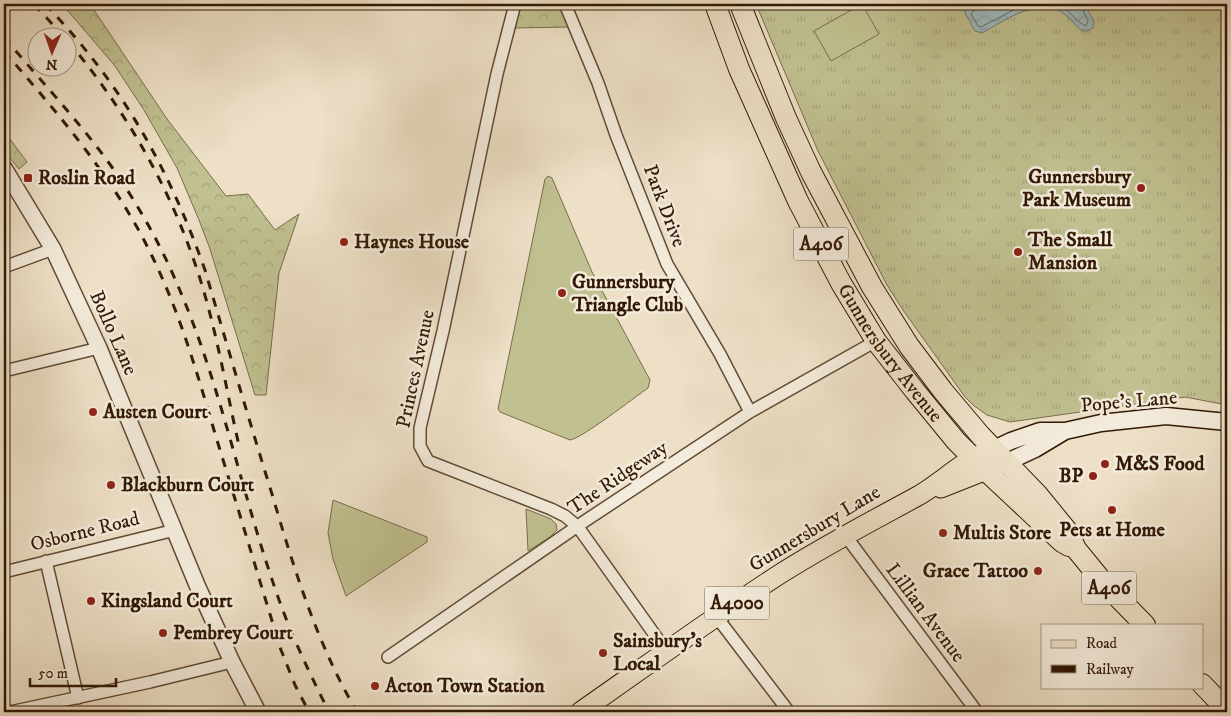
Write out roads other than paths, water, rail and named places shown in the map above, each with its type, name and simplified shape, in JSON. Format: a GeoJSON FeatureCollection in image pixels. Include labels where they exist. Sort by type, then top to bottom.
{"type":"FeatureCollection","features":[{"type":"Feature","properties":{"kind":"highway","name":"Gunnersbury Avenue"},"geometry":{"type":"LineString","coordinates":[[715,4],[739,70],[798,201],[841,283],[876,341],[920,398],[979,464],[1062,542],[1076,550]]}},
{"type":"Feature","properties":{"kind":"highway","name":"Gunnersbury Avenue"},"geometry":{"type":"LineString","coordinates":[[740,4],[786,118],[811,172],[872,287],[910,346],[943,391],[1038,495],[1069,533],[1076,550],[1103,582],[1144,624]]}},
{"type":"Feature","properties":{"kind":"highway"},"geometry":{"type":"LineString","coordinates":[[1204,686],[1227,710]]}},
{"type":"Feature","properties":{"kind":"main road","name":"Pope's Lane"},"geometry":{"type":"LineString","coordinates":[[1000,455],[1011,441],[1040,431],[1065,431],[1101,423],[1166,416],[1227,422]]}},
{"type":"Feature","properties":{"kind":"main road","name":"Gunnersbury Lane"},"geometry":{"type":"LineString","coordinates":[[580,712],[781,573],[845,535],[979,464],[1000,455]]}},
{"type":"Feature","properties":{"kind":"street","name":"Princes Avenue"},"geometry":{"type":"LineString","coordinates":[[515,4],[497,74],[443,331],[420,428],[420,446],[428,460],[565,516],[578,528],[667,652]]}},
{"type":"Feature","properties":{"kind":"street","name":"Park Drive"},"geometry":{"type":"LineString","coordinates":[[565,4],[598,82],[616,135],[667,264],[720,354],[750,412]]}},
{"type":"Feature","properties":{"kind":"street","name":"Bollo Lane"},"geometry":{"type":"LineString","coordinates":[[4,168],[53,249],[99,348],[197,585],[232,662],[258,712]]}},
{"type":"Feature","properties":{"kind":"street"},"geometry":{"type":"LineString","coordinates":[[4,268],[53,249]]}},
{"type":"Feature","properties":{"kind":"street","name":"The Ridgeway"},"geometry":{"type":"LineString","coordinates":[[388,657],[586,521],[750,412],[876,341]]}},
{"type":"Feature","properties":{"kind":"street"},"geometry":{"type":"LineString","coordinates":[[4,371],[99,348]]}},
{"type":"Feature","properties":{"kind":"street","name":"Osborne Road"},"geometry":{"type":"LineString","coordinates":[[4,572],[175,530]]}},
{"type":"Feature","properties":{"kind":"street","name":"Lillian Avenue"},"geometry":{"type":"LineString","coordinates":[[845,535],[977,712]]}},
{"type":"Feature","properties":{"kind":"street"},"geometry":{"type":"LineString","coordinates":[[46,562],[78,698]]}},
{"type":"Feature","properties":{"kind":"street"},"geometry":{"type":"LineString","coordinates":[[718,616],[719,620],[789,712]]}},
{"type":"Feature","properties":{"kind":"street"},"geometry":{"type":"LineString","coordinates":[[10,712],[232,662]]}},
{"type":"Feature","properties":{"kind":"water"},"geometry":{"type":"Polygon","coordinates":[[[975,4],[1084,4],[1094,21],[1093,28],[1082,31],[1062,12],[1048,8],[1038,8],[1019,13],[982,33],[975,31],[965,13],[965,9],[975,4]]]}},
{"type":"Feature","properties":{"kind":"railway"},"geometry":{"type":"LineString","coordinates":[[34,4],[56,28]]}},
{"type":"Feature","properties":{"kind":"railway"},"geometry":{"type":"LineString","coordinates":[[45,4],[97,64],[119,95],[158,161],[191,232],[205,270],[298,578],[318,633],[357,712]]}},
{"type":"Feature","properties":{"kind":"railway"},"geometry":{"type":"LineString","coordinates":[[4,37],[71,115],[109,163],[138,207],[163,254],[178,286],[207,362],[252,517],[282,609],[329,712]]}},
{"type":"Feature","properties":{"kind":"railway"},"geometry":{"type":"LineString","coordinates":[[4,51],[85,149],[121,200],[152,256],[180,322],[281,650],[295,685],[309,712]]}},
{"type":"Feature","properties":{"kind":"railway"},"geometry":{"type":"LineString","coordinates":[[78,54],[106,90],[139,142],[181,226],[207,303],[240,450]]}},
{"type":"Feature","properties":{"kind":"place","name":"Roslin Road"},"geometry":{"type":"Point","coordinates":[28,178]}},
{"type":"Feature","properties":{"kind":"place","name":"Gunnersbury Park Museum"},"geometry":{"type":"Point","coordinates":[1141,188]}},
{"type":"Feature","properties":{"kind":"place","name":"Haynes House"},"geometry":{"type":"Point","coordinates":[344,242]}},
{"type":"Feature","properties":{"kind":"place","name":"The Small Mansion"},"geometry":{"type":"Point","coordinates":[1018,252]}},
{"type":"Feature","properties":{"kind":"place","name":"Gunnersbury Triangle Club"},"geometry":{"type":"Point","coordinates":[562,293]}},
{"type":"Feature","properties":{"kind":"place","name":"Austen Court"},"geometry":{"type":"Point","coordinates":[93,412]}},
{"type":"Feature","properties":{"kind":"place","name":"M&S Food"},"geometry":{"type":"Point","coordinates":[1105,464]}},
{"type":"Feature","properties":{"kind":"place","name":"BP"},"geometry":{"type":"Point","coordinates":[1093,476]}},
{"type":"Feature","properties":{"kind":"place","name":"Blackburn Court"},"geometry":{"type":"Point","coordinates":[111,485]}},
{"type":"Feature","properties":{"kind":"place","name":"Pets at Home"},"geometry":{"type":"Point","coordinates":[1112,510]}},
{"type":"Feature","properties":{"kind":"place","name":"Multis Store"},"geometry":{"type":"Point","coordinates":[943,533]}},
{"type":"Feature","properties":{"kind":"place","name":"Grace Tattoo"},"geometry":{"type":"Point","coordinates":[1038,571]}},
{"type":"Feature","properties":{"kind":"place","name":"Kingsland Court"},"geometry":{"type":"Point","coordinates":[91,601]}},
{"type":"Feature","properties":{"kind":"place","name":"Pembrey Court"},"geometry":{"type":"Point","coordinates":[163,633]}},
{"type":"Feature","properties":{"kind":"place","name":"Sainsbury's Local"},"geometry":{"type":"Point","coordinates":[603,653]}},
{"type":"Feature","properties":{"kind":"place","name":"Acton Town Station"},"geometry":{"type":"Point","coordinates":[375,686]}}]}
